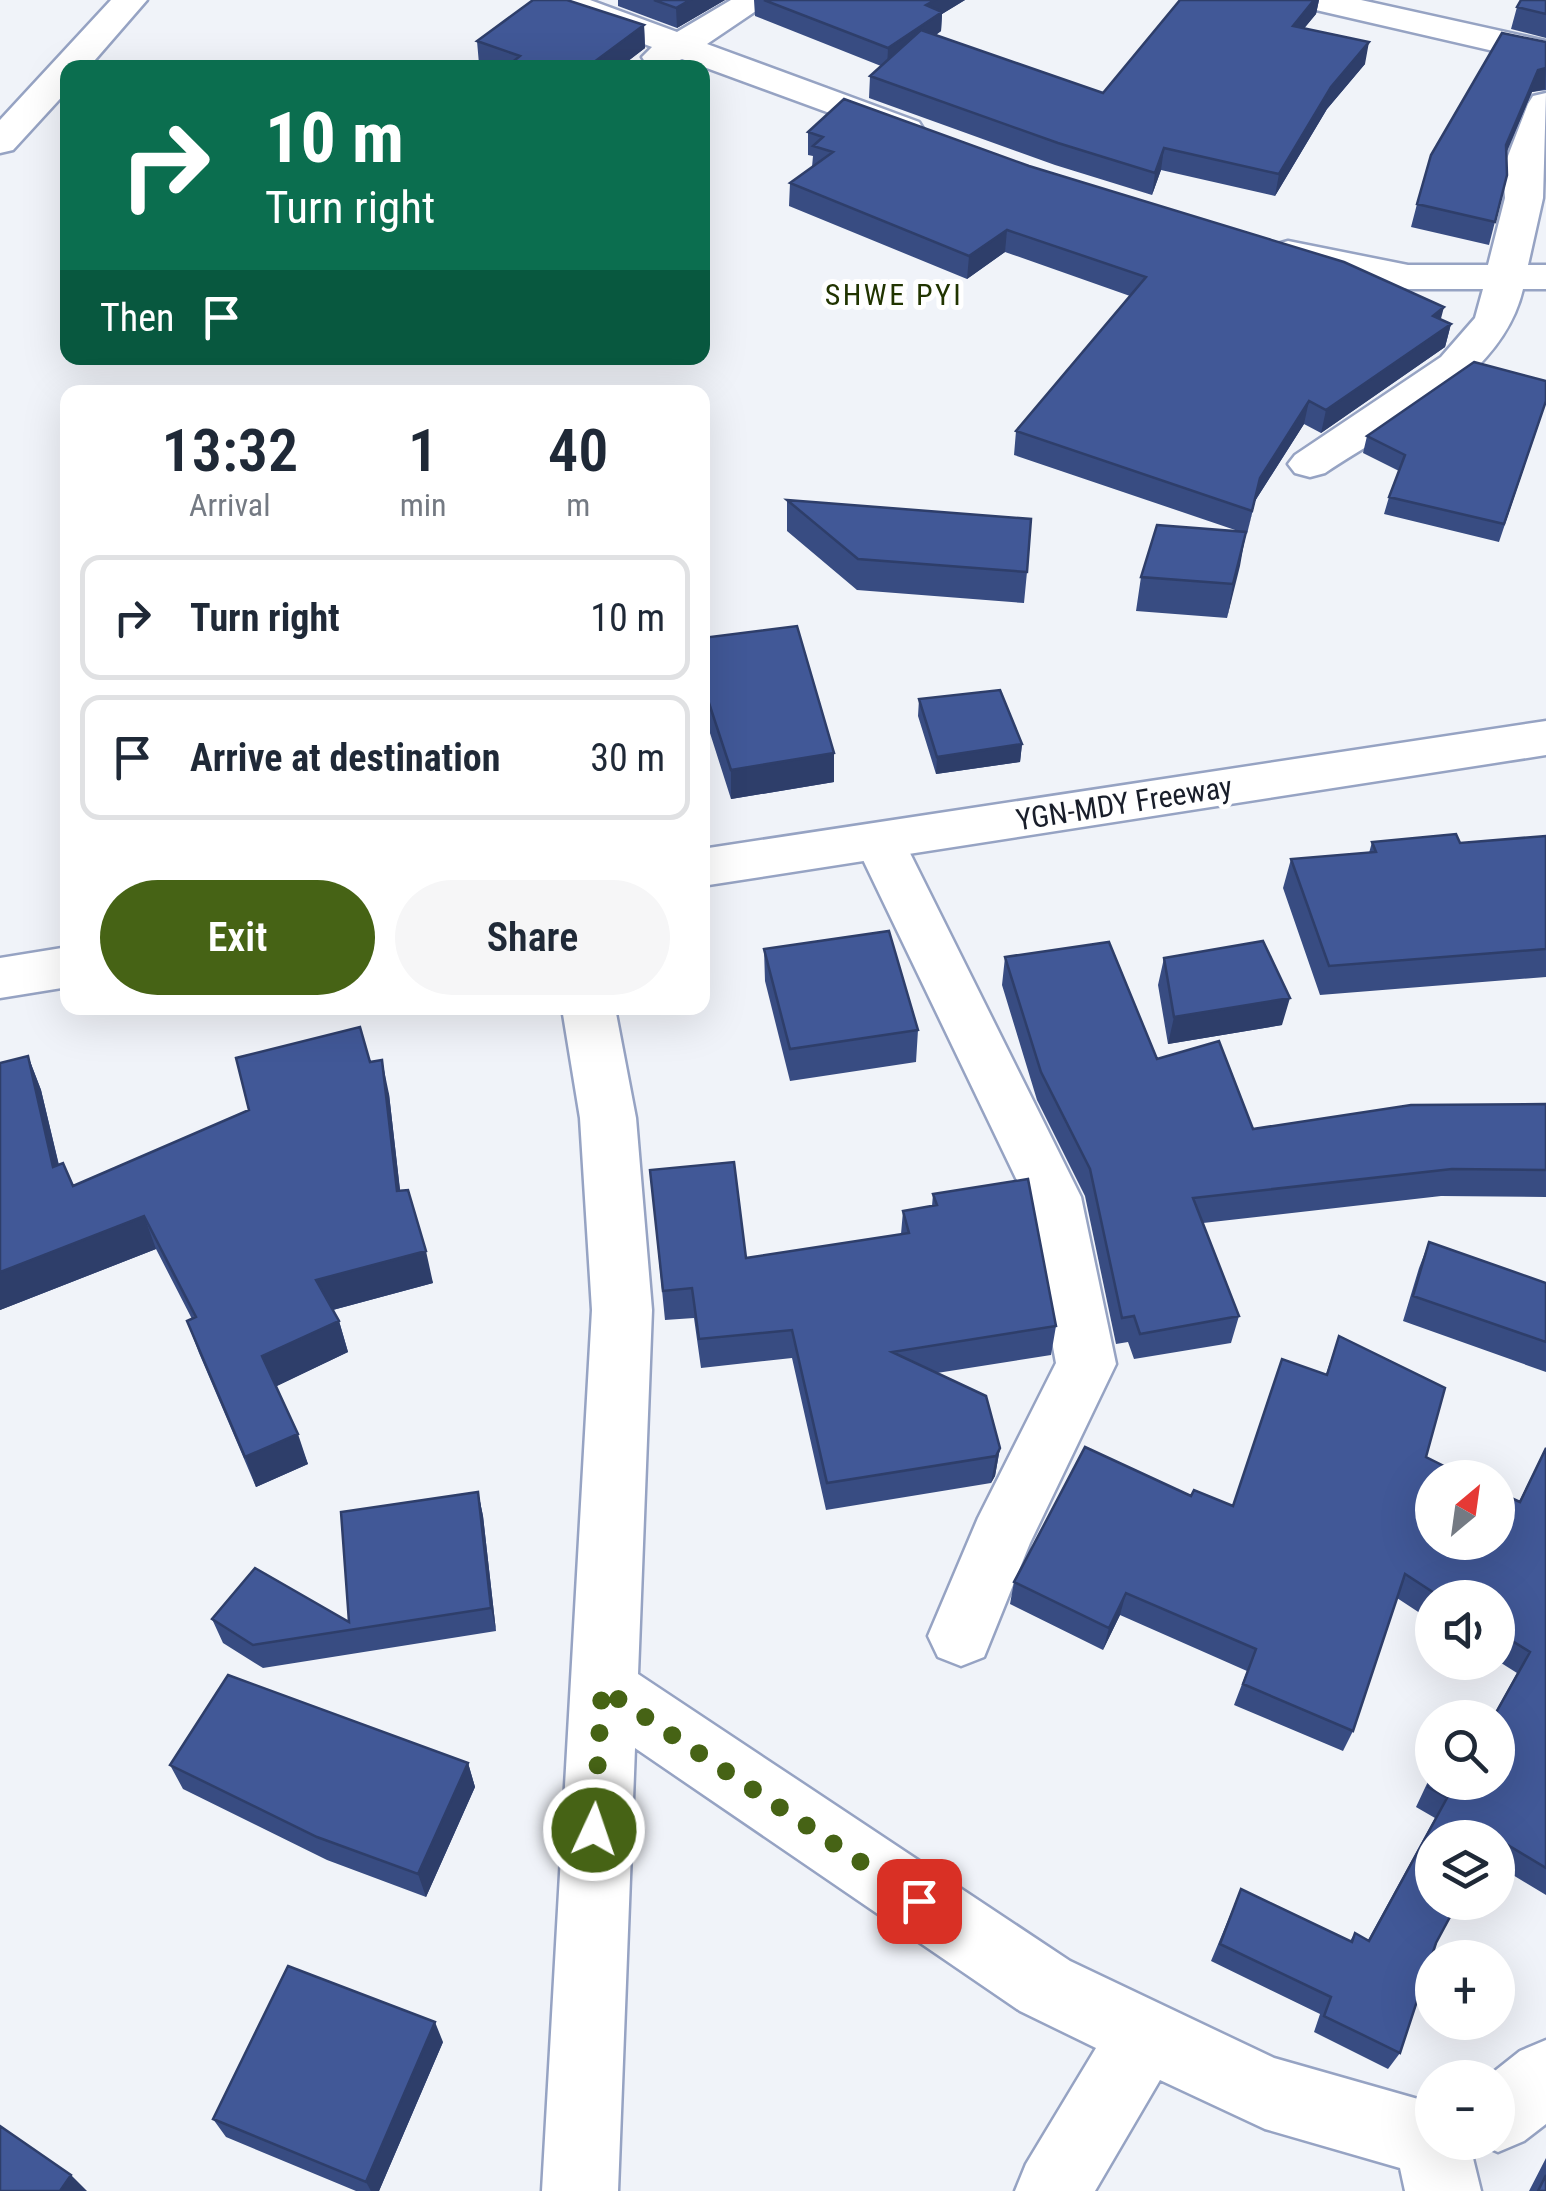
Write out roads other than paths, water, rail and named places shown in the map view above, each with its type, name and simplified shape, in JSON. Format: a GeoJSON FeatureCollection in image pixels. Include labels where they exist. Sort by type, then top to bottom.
{"type":"FeatureCollection","features":[{"type":"Feature","properties":{"kind":"street"},"geometry":{"type":"LineString","coordinates":[[75,60],[130,0]]}},
{"type":"Feature","properties":{"kind":"street"},"geometry":{"type":"LineString","coordinates":[[558,0],[936,140]]}},
{"type":"Feature","properties":{"kind":"street"},"geometry":{"type":"LineString","coordinates":[[657,60],[755,0]]}},
{"type":"Feature","properties":{"kind":"street"},"geometry":{"type":"LineString","coordinates":[[1315,0],[1546,52]]}},
{"type":"Feature","properties":{"kind":"street"},"geometry":{"type":"LineString","coordinates":[[0,142],[60,77]]}},
{"type":"Feature","properties":{"kind":"street"},"geometry":{"type":"LineString","coordinates":[[1310,464],[1456,366],[1494,321],[1524,198],[1522,169],[1546,104]]}},
{"type":"Feature","properties":{"kind":"street"},"geometry":{"type":"LineString","coordinates":[[1261,246],[1316,262],[1408,276],[1546,277]]}},
{"type":"Feature","properties":{"kind":"street","name":"YGN-MDY Freeway"},"geometry":{"type":"LineString","coordinates":[[710,867],[1546,738]]}},
{"type":"Feature","properties":{"kind":"street"},"geometry":{"type":"LineString","coordinates":[[879,841],[1053,1196],[1086,1364],[1000,1538],[961,1636]]}},
{"type":"Feature","properties":{"kind":"street"},"geometry":{"type":"LineString","coordinates":[[0,978],[60,968]]}},
{"type":"Feature","properties":{"kind":"street"},"geometry":{"type":"LineString","coordinates":[[580,2191],[622,1310],[608,1118],[590,1015]]}},
{"type":"Feature","properties":{"kind":"street"},"geometry":{"type":"LineString","coordinates":[[602,1688],[1046,1986],[1265,2092],[1415,2135]]}},
{"type":"Feature","properties":{"kind":"street"},"geometry":{"type":"LineString","coordinates":[[1053,2191],[1145,2035]]}},
{"type":"Feature","properties":{"kind":"street"},"geometry":{"type":"LineString","coordinates":[[1515,2102],[1546,2077]]}},
{"type":"Feature","properties":{"kind":"street"},"geometry":{"type":"LineString","coordinates":[[1437,2160],[1444,2191]]}},
{"type":"Feature","properties":{"kind":"district","name":"SHWE PYI"},"geometry":{"type":"Point","coordinates":[894,294]}}]}
